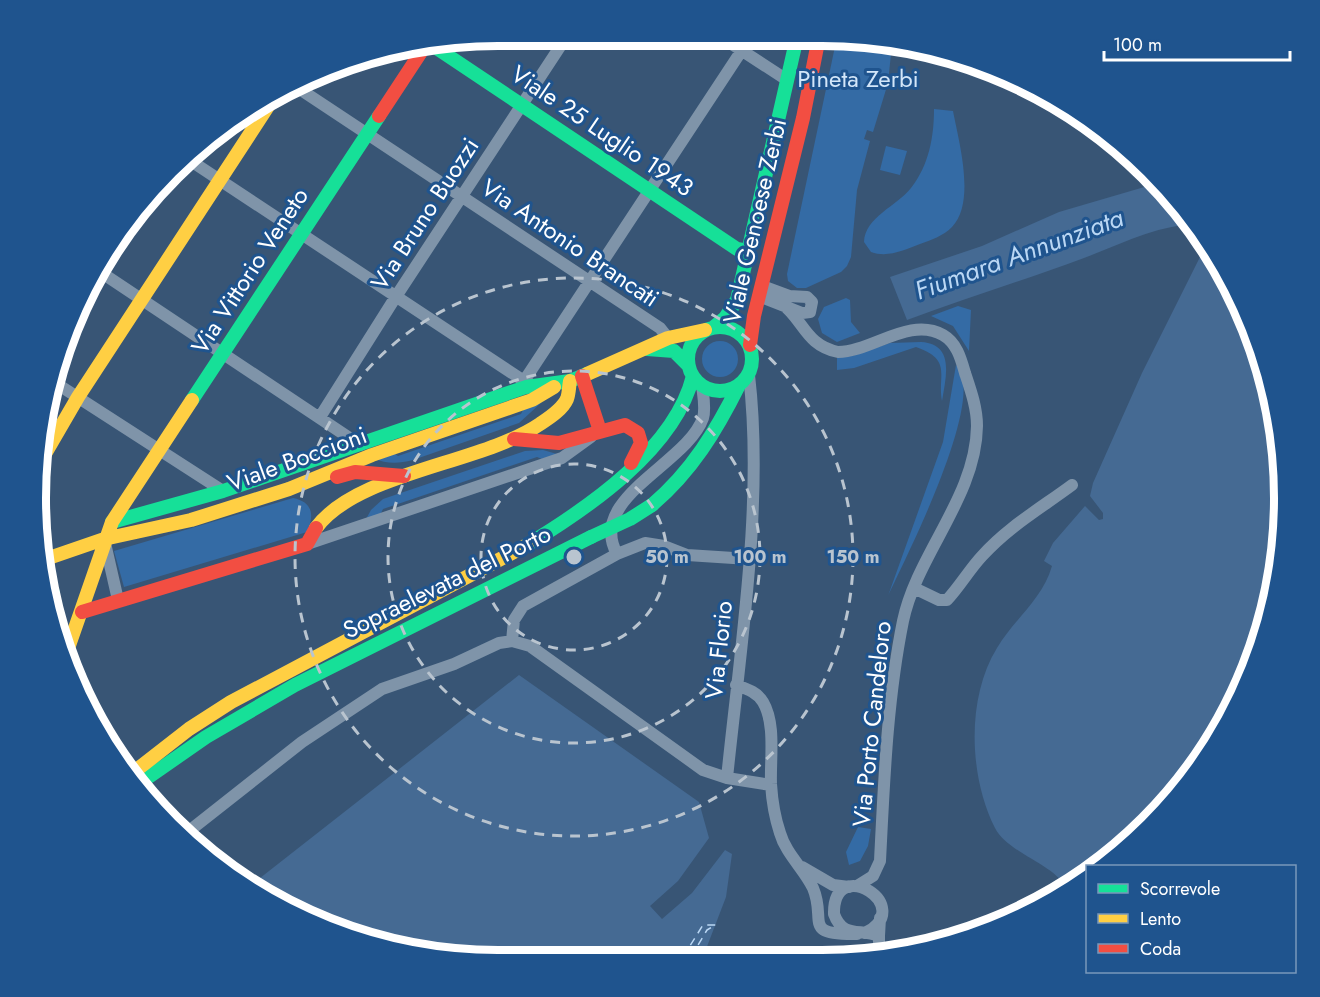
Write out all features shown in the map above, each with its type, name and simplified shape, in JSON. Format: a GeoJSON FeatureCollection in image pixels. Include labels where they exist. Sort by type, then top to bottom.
{"type":"FeatureCollection","features":[{"type":"Feature","properties":{"kind":"street","name":"Via Bruno Buozzi"},"geometry":{"type":"LineString","coordinates":[[320,417],[560,46]]}},
{"type":"Feature","properties":{"kind":"street"},"geometry":{"type":"LineString","coordinates":[[736,46],[787,80]]}},
{"type":"Feature","properties":{"kind":"street","name":"Viale Genoese Zerbi"},"geometry":{"type":"LineString","coordinates":[[623,476],[663,436],[682,408],[694,376],[690,348],[709,328],[725,318],[736,300],[795,46]]}},
{"type":"Feature","properties":{"kind":"street","name":"Viale Genoese Zerbi"},"geometry":{"type":"LineString","coordinates":[[744,380],[753,362],[750,345],[817,46]]}},
{"type":"Feature","properties":{"kind":"street","name":"Viale 25 Luglio 1943"},"geometry":{"type":"LineString","coordinates":[[440,50],[737,249],[748,251]]}},
{"type":"Feature","properties":{"kind":"street"},"geometry":{"type":"LineString","coordinates":[[195,164],[525,384],[588,280],[742,50]]}},
{"type":"Feature","properties":{"kind":"street","name":"Via Vittorio Veneto"},"geometry":{"type":"LineString","coordinates":[[68,636],[82,612],[104,539],[112,522],[420,53]]}},
{"type":"Feature","properties":{"kind":"street","name":"Via Antonio Brancati"},"geometry":{"type":"LineString","coordinates":[[303,91],[660,328],[668,338]]}},
{"type":"Feature","properties":{"kind":"street"},"geometry":{"type":"LineString","coordinates":[[49,446],[78,397],[264,112]]}},
{"type":"Feature","properties":{"kind":"street"},"geometry":{"type":"LineString","coordinates":[[105,275],[360,445]]}},
{"type":"Feature","properties":{"kind":"street"},"geometry":{"type":"LineString","coordinates":[[761,291],[793,297],[807,297],[813,305],[810,312],[805,313],[761,291]]}},
{"type":"Feature","properties":{"kind":"street","name":"Via Porto Candeloro"},"geometry":{"type":"LineString","coordinates":[[781,303],[790,311],[810,339],[832,351],[850,351],[882,339],[924,330],[946,336],[959,355],[974,400],[977,427],[966,477],[914,588],[903,622],[885,756],[880,861],[873,876],[853,887]]}},
{"type":"Feature","properties":{"kind":"street","name":"Viale Genoese Zerbi"},"geometry":{"type":"LineString","coordinates":[[709,328],[736,330],[750,345]]}},
{"type":"Feature","properties":{"kind":"street","name":"Viale Boccioni"},"geometry":{"type":"LineString","coordinates":[[50,558],[104,539],[191,520],[289,489],[372,454],[532,400],[570,380],[668,338],[709,328]]}},
{"type":"Feature","properties":{"kind":"street","name":"Viale Boccioni"},"geometry":{"type":"LineString","coordinates":[[644,349],[674,351],[694,376]]}},
{"type":"Feature","properties":{"kind":"street"},"geometry":{"type":"LineString","coordinates":[[694,376],[723,391],[744,380]]}},
{"type":"Feature","properties":{"kind":"street"},"geometry":{"type":"LineString","coordinates":[[617,554],[610,539],[615,515],[626,498],[676,453],[699,426],[704,410],[694,376]]}},
{"type":"Feature","properties":{"kind":"street"},"geometry":{"type":"LineString","coordinates":[[570,380],[600,430]]}},
{"type":"Feature","properties":{"kind":"street"},"geometry":{"type":"LineString","coordinates":[[307,544],[320,523],[330,513],[404,476],[513,439],[540,426],[566,403],[571,391],[570,380]]}},
{"type":"Feature","properties":{"kind":"street","name":"Viale Boccioni"},"geometry":{"type":"LineString","coordinates":[[112,522],[223,491],[360,445],[525,384],[570,380]]}},
{"type":"Feature","properties":{"kind":"street","name":"Via Florio"},"geometry":{"type":"LineString","coordinates":[[727,778],[749,559],[753,408],[744,380]]}},
{"type":"Feature","properties":{"kind":"street","name":"Sopraelevata del Porto"},"geometry":{"type":"LineString","coordinates":[[145,780],[274,688],[516,571],[630,519],[652,504],[681,478],[708,446],[744,380]]}},
{"type":"Feature","properties":{"kind":"street"},"geometry":{"type":"LineString","coordinates":[[61,386],[223,491]]}},
{"type":"Feature","properties":{"kind":"street"},"geometry":{"type":"LineString","coordinates":[[137,770],[210,715],[274,688],[534,544],[567,522],[623,476],[640,448],[638,433],[625,425],[559,442],[513,439]]}},
{"type":"Feature","properties":{"kind":"street"},"geometry":{"type":"LineString","coordinates":[[82,612],[307,544],[562,458],[600,430]]}},
{"type":"Feature","properties":{"kind":"street"},"geometry":{"type":"LineString","coordinates":[[289,489],[355,472],[404,476]]}},
{"type":"Feature","properties":{"kind":"street"},"geometry":{"type":"LineString","coordinates":[[914,588],[939,600],[947,600],[982,556],[1009,530],[1042,504],[1072,485]]}},
{"type":"Feature","properties":{"kind":"street"},"geometry":{"type":"LineString","coordinates":[[104,539],[118,600]]}},
{"type":"Feature","properties":{"kind":"street"},"geometry":{"type":"LineString","coordinates":[[512,641],[514,620],[523,606],[617,554],[645,543],[663,546],[687,555],[749,559]]}},
{"type":"Feature","properties":{"kind":"street"},"geometry":{"type":"LineString","coordinates":[[191,829],[302,742],[382,689],[454,664],[499,643],[512,641],[530,646],[703,770],[727,778],[771,785]]}},
{"type":"Feature","properties":{"kind":"street"},"geometry":{"type":"LineString","coordinates":[[736,685],[752,691],[762,700],[767,711],[771,785],[780,836],[814,892],[816,914],[821,926],[832,934],[861,933],[877,924],[880,918]]}},
{"type":"Feature","properties":{"kind":"street"},"geometry":{"type":"LineString","coordinates":[[798,865],[833,885],[865,887],[877,896],[880,903],[879,947]]}},
{"type":"Feature","properties":{"kind":"street"},"geometry":{"type":"LineString","coordinates":[[853,887],[837,898],[834,914],[843,928],[879,936]]}},
{"type":"Feature","properties":{"kind":"green space","name":"Pineta Zerbi"},"geometry":{"type":"Polygon","coordinates":[[[835,46],[891,52],[888,83],[873,132],[867,130],[864,139],[870,141],[857,190],[851,257],[847,266],[841,272],[806,288],[797,288],[788,281],[787,274],[835,46]]]}},
{"type":"Feature","properties":{"kind":"green space"},"geometry":{"type":"Polygon","coordinates":[[[934,109],[953,111],[964,171],[963,203],[959,216],[952,227],[933,239],[896,252],[877,254],[871,252],[864,242],[870,226],[911,188],[922,170],[933,130],[934,109]]]}},
{"type":"Feature","properties":{"kind":"green space"},"geometry":{"type":"Polygon","coordinates":[[[886,146],[907,151],[900,175],[880,170],[886,146]]]}},
{"type":"Feature","properties":{"kind":"green space"},"geometry":{"type":"Polygon","coordinates":[[[846,298],[850,300],[851,322],[860,333],[837,342],[822,333],[818,319],[824,307],[846,298]]]}},
{"type":"Feature","properties":{"kind":"green space"},"geometry":{"type":"Polygon","coordinates":[[[958,306],[971,310],[969,351],[953,326],[931,316],[958,306]]]}},
{"type":"Feature","properties":{"kind":"green space"},"geometry":{"type":"Polygon","coordinates":[[[720,341],[733,346],[738,359],[733,372],[720,377],[707,372],[702,359],[707,346],[720,341]]]}},
{"type":"Feature","properties":{"kind":"green space"},"geometry":{"type":"Polygon","coordinates":[[[890,343],[932,344],[944,355],[946,372],[942,401],[939,363],[928,352],[916,347],[854,368],[837,370],[837,357],[852,356],[890,343]]]}},
{"type":"Feature","properties":{"kind":"green space"},"geometry":{"type":"Polygon","coordinates":[[[956,365],[963,382],[962,409],[953,442],[926,515],[888,596],[943,442],[956,365]]]}},
{"type":"Feature","properties":{"kind":"green space"},"geometry":{"type":"Polygon","coordinates":[[[542,402],[519,423],[413,460],[392,463],[373,458],[391,451],[398,456],[521,414],[524,408],[542,402]]]}},
{"type":"Feature","properties":{"kind":"green space"},"geometry":{"type":"Polygon","coordinates":[[[543,450],[557,454],[542,459],[537,457],[383,509],[380,515],[366,519],[371,510],[383,499],[525,451],[543,450]]]}},
{"type":"Feature","properties":{"kind":"green space"},"geometry":{"type":"Polygon","coordinates":[[[293,498],[305,503],[311,511],[311,521],[307,532],[124,587],[114,551],[293,498]]]}},
{"type":"Feature","properties":{"kind":"green space"},"geometry":{"type":"Polygon","coordinates":[[[858,827],[871,829],[868,846],[860,861],[849,865],[846,852],[858,827]]]}},
{"type":"Feature","properties":{"kind":"water","name":"Fiumara Annunziata"},"geometry":{"type":"Polygon","coordinates":[[[1148,186],[1182,225],[1136,237],[1062,266],[907,320],[890,277],[982,246],[1059,212],[1148,186]]]}},
{"type":"Feature","properties":{"kind":"water"},"geometry":{"type":"Polygon","coordinates":[[[1201,254],[1227,299],[1239,326],[1250,353],[1265,410],[1273,469],[1274,498],[1270,557],[1265,587],[1250,644],[1227,698],[1197,750],[1180,774],[1141,818],[1097,857],[1061,881],[1011,845],[995,828],[986,808],[976,762],[976,713],[987,668],[997,648],[1035,599],[1048,578],[1052,566],[1044,561],[1053,543],[1085,506],[1099,520],[1103,519],[1103,513],[1090,496],[1093,483],[1142,373],[1201,254]]]}},
{"type":"Feature","properties":{"kind":"water"},"geometry":{"type":"Polygon","coordinates":[[[519,675],[699,802],[709,838],[678,881],[650,906],[662,919],[692,893],[725,850],[732,854],[726,897],[706,950],[469,950],[440,947],[410,942],[353,927],[299,904],[257,880],[519,675]]]}},
{"type":"Feature","properties":{"kind":"ferry route"},"geometry":{"type":"LineString","coordinates":[[687,950],[703,925],[716,925]]}},
{"type":"Feature","properties":{"kind":"ferry route"},"geometry":{"type":"LineString","coordinates":[[695,950],[707,930],[715,925]]}},
{"type":"Feature","properties":{"kind":"traffic: fast"},"geometry":{"type":"LineString","coordinates":[[714,327],[725,318],[737,300],[795,46]]}},
{"type":"Feature","properties":{"kind":"traffic: fast"},"geometry":{"type":"LineString","coordinates":[[440,50],[737,249],[748,251]]}},
{"type":"Feature","properties":{"kind":"traffic: fast"},"geometry":{"type":"LineString","coordinates":[[192,400],[379,116]]}},
{"type":"Feature","properties":{"kind":"traffic: fast"},"geometry":{"type":"LineString","coordinates":[[714,327],[726,327],[743,336],[750,347],[752,359],[750,371],[743,382],[726,391],[714,391],[702,386],[693,377],[688,365],[688,353],[693,341],[702,332],[714,327]]}},
{"type":"Feature","properties":{"kind":"traffic: fast"},"geometry":{"type":"LineString","coordinates":[[647,349],[674,351],[689,366]]}},
{"type":"Feature","properties":{"kind":"traffic: fast"},"geometry":{"type":"LineString","coordinates":[[112,522],[223,491],[526,387],[570,381],[587,374]]}},
{"type":"Feature","properties":{"kind":"traffic: fast"},"geometry":{"type":"LineString","coordinates":[[527,545],[602,495],[649,452],[668,428],[683,403],[693,376]]}},
{"type":"Feature","properties":{"kind":"traffic: fast"},"geometry":{"type":"LineString","coordinates":[[652,505],[679,478],[702,450],[739,385]]}},
{"type":"Feature","properties":{"kind":"traffic: fast"},"geometry":{"type":"LineString","coordinates":[[591,537],[630,519],[652,505]]}},
{"type":"Feature","properties":{"kind":"traffic: fast"},"geometry":{"type":"LineString","coordinates":[[150,776],[206,737],[295,685],[591,537]]}},
{"type":"Feature","properties":{"kind":"traffic: slow"},"geometry":{"type":"LineString","coordinates":[[49,446],[78,397],[264,112]]}},
{"type":"Feature","properties":{"kind":"traffic: slow"},"geometry":{"type":"LineString","coordinates":[[587,374],[668,338],[705,330]]}},
{"type":"Feature","properties":{"kind":"traffic: slow"},"geometry":{"type":"LineString","coordinates":[[316,528],[335,509],[360,494],[389,481],[515,438],[540,424],[565,403],[570,381]]}},
{"type":"Feature","properties":{"kind":"traffic: slow"},"geometry":{"type":"LineString","coordinates":[[50,558],[104,539],[191,520],[289,489],[372,455],[532,400],[554,387]]}},
{"type":"Feature","properties":{"kind":"traffic: slow"},"geometry":{"type":"LineString","coordinates":[[70,643],[112,522],[192,400]]}},
{"type":"Feature","properties":{"kind":"traffic: slow"},"geometry":{"type":"LineString","coordinates":[[137,770],[189,729],[231,702],[527,545]]}},
{"type":"Feature","properties":{"kind":"traffic: jam"},"geometry":{"type":"LineString","coordinates":[[750,345],[754,316],[803,118],[817,46]]}},
{"type":"Feature","properties":{"kind":"traffic: jam"},"geometry":{"type":"LineString","coordinates":[[379,116],[420,53]]}},
{"type":"Feature","properties":{"kind":"traffic: jam"},"geometry":{"type":"LineString","coordinates":[[582,376],[600,431]]}},
{"type":"Feature","properties":{"kind":"traffic: jam"},"geometry":{"type":"LineString","coordinates":[[514,439],[559,443],[625,425],[638,433],[641,443],[631,463]]}},
{"type":"Feature","properties":{"kind":"traffic: jam"},"geometry":{"type":"LineString","coordinates":[[337,477],[355,472],[404,476]]}},
{"type":"Feature","properties":{"kind":"traffic: jam"},"geometry":{"type":"LineString","coordinates":[[82,612],[307,544],[316,528]]}}]}
